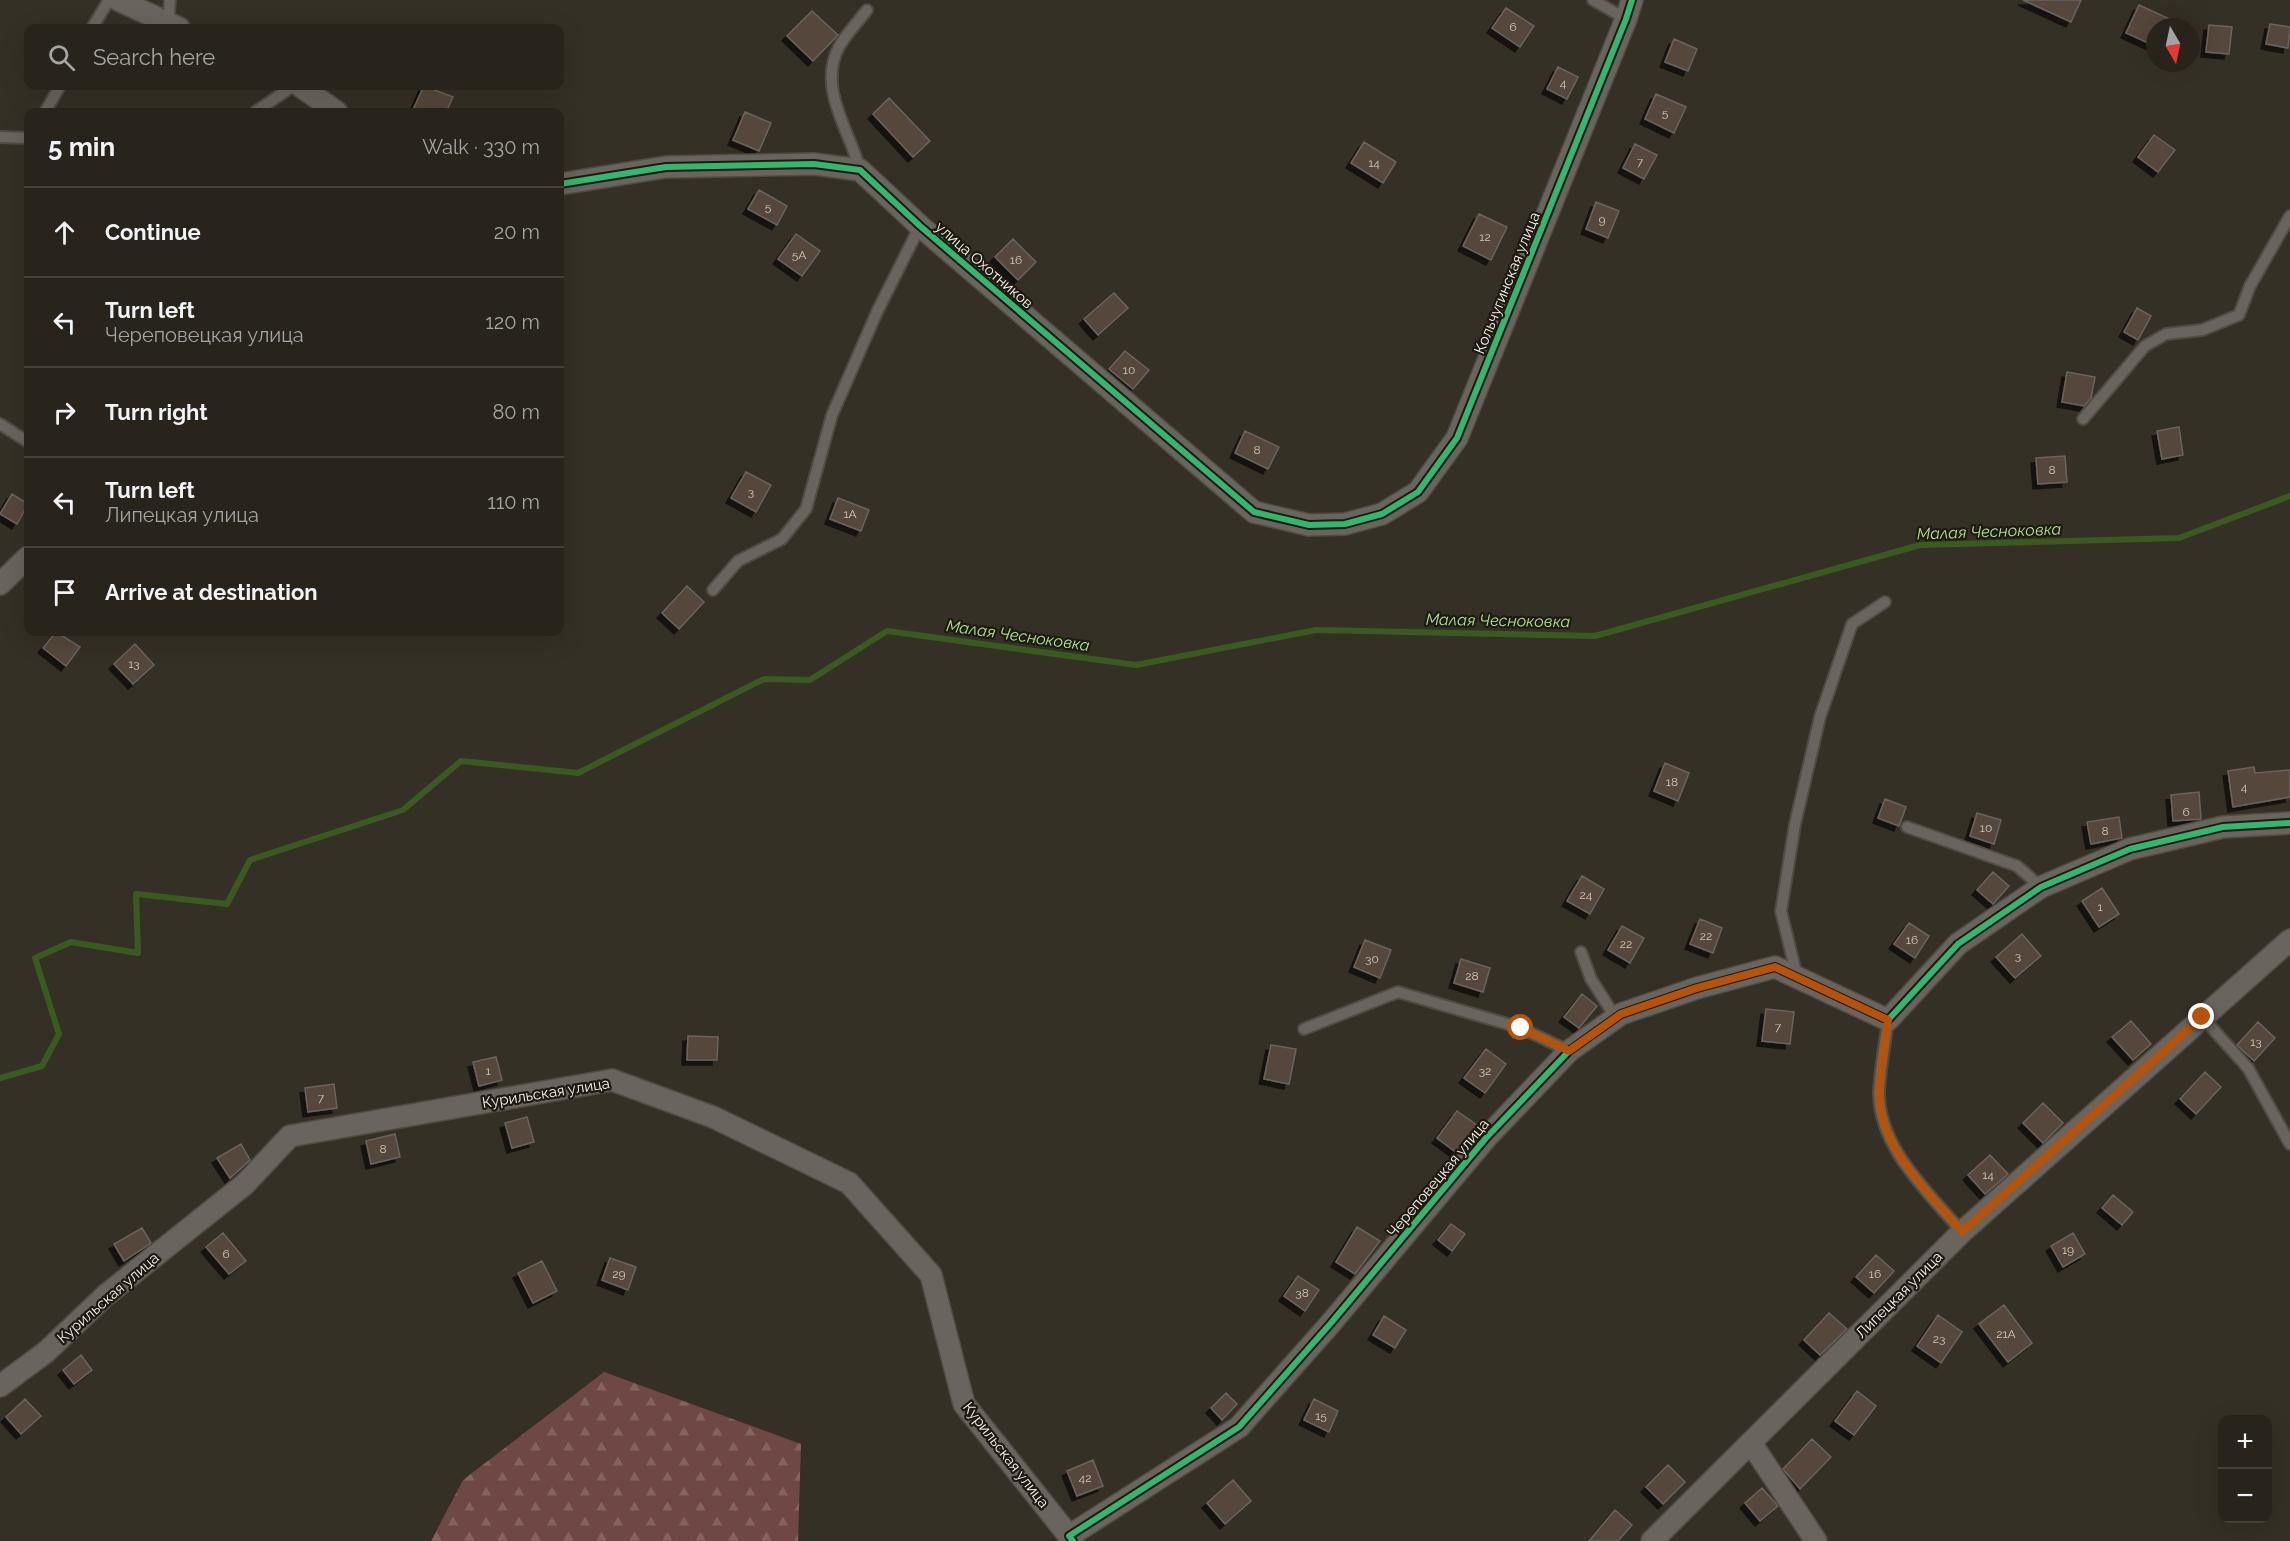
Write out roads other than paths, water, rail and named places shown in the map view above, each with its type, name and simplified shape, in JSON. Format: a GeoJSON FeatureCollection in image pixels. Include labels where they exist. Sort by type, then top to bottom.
{"type":"FeatureCollection","features":[{"type":"Feature","properties":{"kind":"street"},"geometry":{"type":"LineString","coordinates":[[118,0],[169,24]]}},
{"type":"Feature","properties":{"kind":"street","name":"Кольчугинская улица"},"geometry":{"type":"LineString","coordinates":[[1345,524],[1382,514],[1418,492],[1457,438],[1629,10]]}},
{"type":"Feature","properties":{"kind":"street"},"geometry":{"type":"LineString","coordinates":[[306,90],[331,108]]}},
{"type":"Feature","properties":{"kind":"street"},"geometry":{"type":"LineString","coordinates":[[564,183],[666,167],[814,164],[860,170]]}},
{"type":"Feature","properties":{"kind":"street","name":"улица Охотников"},"geometry":{"type":"LineString","coordinates":[[860,170],[920,226],[1254,512],[1309,525],[1345,524]]}},
{"type":"Feature","properties":{"kind":"street"},"geometry":{"type":"LineString","coordinates":[[0,584],[24,561]]}},
{"type":"Feature","properties":{"kind":"street"},"geometry":{"type":"LineString","coordinates":[[1888,1020],[1958,944],[2041,887],[2130,849],[2223,827],[2290,823]]}},
{"type":"Feature","properties":{"kind":"street","name":"Липецкая улица"},"geometry":{"type":"LineString","coordinates":[[1652,1541],[1962,1232],[2290,940]]}},
{"type":"Feature","properties":{"kind":"street","name":"Череповецкая улица"},"geometry":{"type":"LineString","coordinates":[[1071,1538],[1239,1427],[1331,1323],[1486,1138],[1569,1051],[1616,1018],[1697,988],[1775,967],[1888,1020]]}},
{"type":"Feature","properties":{"kind":"street","name":"Курильская улица"},"geometry":{"type":"LineString","coordinates":[[0,1386],[46,1352],[106,1295],[245,1184],[290,1136],[612,1080],[713,1117],[849,1183],[932,1275],[964,1404],[1071,1538]]}},
{"type":"Feature","properties":{"kind":"street"},"geometry":{"type":"LineString","coordinates":[[1750,1443],[1816,1541]]}},
{"type":"Feature","properties":{"kind":"lane"},"geometry":{"type":"LineString","coordinates":[[94,24],[109,0]]}},
{"type":"Feature","properties":{"kind":"lane"},"geometry":{"type":"LineString","coordinates":[[170,0],[173,24]]}},
{"type":"Feature","properties":{"kind":"lane","name":"Кольчугинская улица"},"geometry":{"type":"LineString","coordinates":[[1593,0],[1629,10]]}},
{"type":"Feature","properties":{"kind":"lane"},"geometry":{"type":"LineString","coordinates":[[860,170],[854,147],[836,106],[830,81],[838,48],[867,10]]}},
{"type":"Feature","properties":{"kind":"lane"},"geometry":{"type":"LineString","coordinates":[[47,108],[58,90]]}},
{"type":"Feature","properties":{"kind":"lane"},"geometry":{"type":"LineString","coordinates":[[261,108],[287,90]]}},
{"type":"Feature","properties":{"kind":"lane"},"geometry":{"type":"LineString","coordinates":[[0,137],[24,138]]}},
{"type":"Feature","properties":{"kind":"lane"},"geometry":{"type":"LineString","coordinates":[[2083,418],[2145,346],[2166,334],[2202,330],[2239,315],[2250,286],[2290,216]]}},
{"type":"Feature","properties":{"kind":"lane"},"geometry":{"type":"LineString","coordinates":[[713,590],[738,561],[782,539],[806,509],[832,415],[920,226]]}},
{"type":"Feature","properties":{"kind":"lane"},"geometry":{"type":"LineString","coordinates":[[0,424],[24,439]]}},
{"type":"Feature","properties":{"kind":"lane"},"geometry":{"type":"LineString","coordinates":[[1797,977],[1781,911],[1800,802],[1820,717],[1852,624],[1885,602]]}},
{"type":"Feature","properties":{"kind":"lane"},"geometry":{"type":"LineString","coordinates":[[1907,827],[2018,866],[2041,887]]}},
{"type":"Feature","properties":{"kind":"lane"},"geometry":{"type":"LineString","coordinates":[[1581,952],[1591,979],[1616,1018]]}},
{"type":"Feature","properties":{"kind":"lane"},"geometry":{"type":"LineString","coordinates":[[1304,1029],[1398,992],[1521,1028],[1569,1051]]}},
{"type":"Feature","properties":{"kind":"lane"},"geometry":{"type":"LineString","coordinates":[[2202,1017],[2248,1068],[2290,1144]]}},
{"type":"Feature","properties":{"kind":"lane"},"geometry":{"type":"LineString","coordinates":[[1888,1020],[1879,1094],[1885,1125],[1905,1165],[1962,1232]]}},
{"type":"Feature","properties":{"kind":"waterway","name":"Малая Чесноковка"},"geometry":{"type":"LineString","coordinates":[[0,1078],[42,1066],[59,1034],[35,958],[71,942],[138,953],[136,894],[227,904],[250,860],[403,810],[461,761],[578,773],[764,679],[810,680],[887,631],[1136,665],[1316,630],[1595,636],[1920,545],[2179,538],[2290,496]]}}]}
